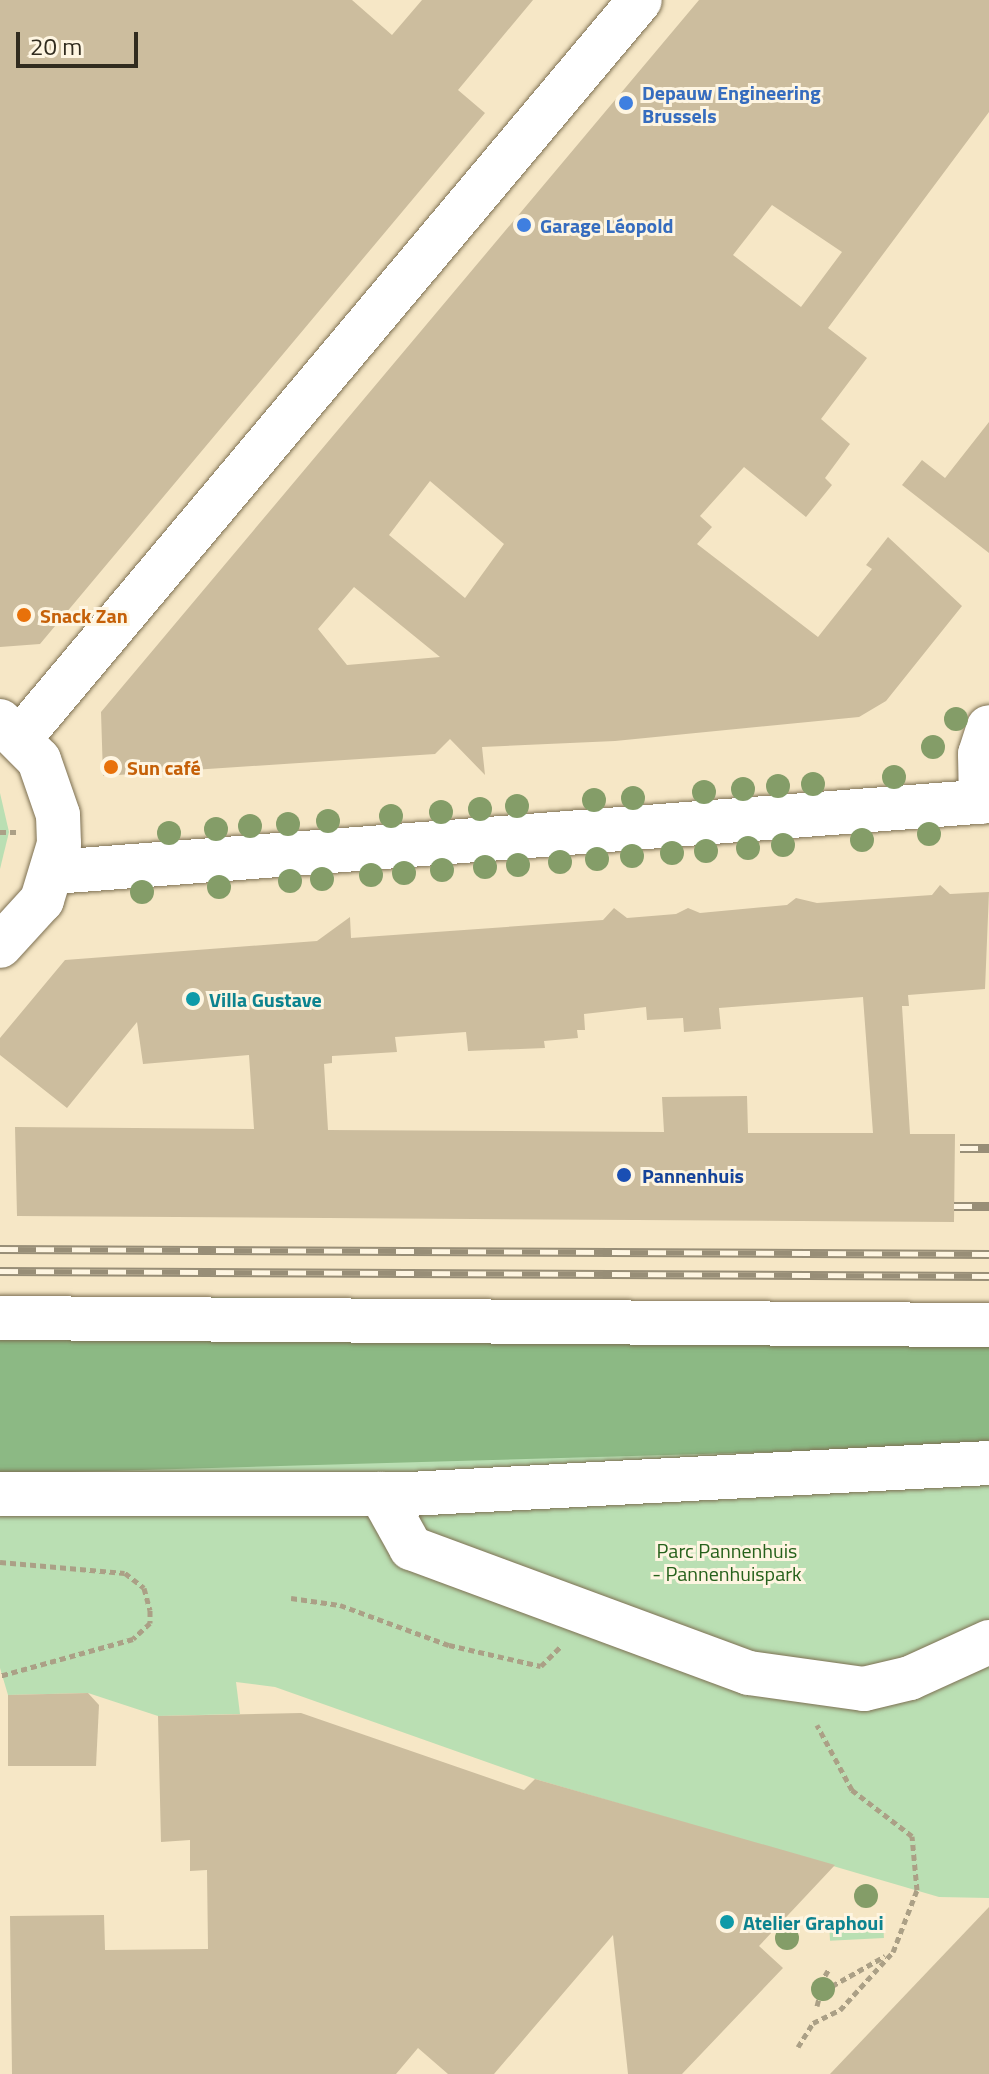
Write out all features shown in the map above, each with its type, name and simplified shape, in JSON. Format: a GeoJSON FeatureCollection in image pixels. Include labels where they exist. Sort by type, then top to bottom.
{"type":"FeatureCollection","features":[{"type":"Feature","properties":{"kind":"street"},"geometry":{"type":"LineString","coordinates":[[0,946],[42,900],[54,872],[59,844],[55,800],[39,760],[11,729],[640,0]]}},
{"type":"Feature","properties":{"kind":"street"},"geometry":{"type":"LineString","coordinates":[[54,872],[985,802],[980,754],[989,727]]}},
{"type":"Feature","properties":{"kind":"street"},"geometry":{"type":"LineString","coordinates":[[0,1318],[989,1325]]}},
{"type":"Feature","properties":{"kind":"street"},"geometry":{"type":"LineString","coordinates":[[0,1494],[381,1494],[989,1463]]}},
{"type":"Feature","properties":{"kind":"street"},"geometry":{"type":"LineString","coordinates":[[381,1494],[411,1548],[589,1618],[718,1664],[794,1682],[883,1686],[989,1642]]}},
{"type":"Feature","properties":{"kind":"path"},"geometry":{"type":"LineString","coordinates":[[0,832],[9,832]]}},
{"type":"Feature","properties":{"kind":"path"},"geometry":{"type":"LineString","coordinates":[[0,1562],[125,1573],[144,1588],[150,1623],[133,1639],[0,1676]]}},
{"type":"Feature","properties":{"kind":"path"},"geometry":{"type":"LineString","coordinates":[[291,1598],[340,1605],[449,1645],[541,1666],[589,1618]]}},
{"type":"Feature","properties":{"kind":"path"},"geometry":{"type":"LineString","coordinates":[[794,1682],[852,1790],[912,1836],[917,1890],[893,1952],[840,2010],[813,2023],[798,2047]]}},
{"type":"Feature","properties":{"kind":"path"},"geometry":{"type":"LineString","coordinates":[[819,1998],[827,1997],[832,1986],[893,1952]]}},
{"type":"Feature","properties":{"kind":"path"},"geometry":{"type":"LineString","coordinates":[[817,2006],[818,1986],[825,1981],[829,1969]]}},
{"type":"Feature","properties":{"kind":"path"},"geometry":{"type":"LineString","coordinates":[[825,1981],[832,1986]]}},
{"type":"Feature","properties":{"kind":"green space"},"geometry":{"type":"Polygon","coordinates":[[[0,793],[9,832],[0,869],[0,793]]]}},
{"type":"Feature","properties":{"kind":"green space","name":"Parc Pannenhuis - Pannenhuispark"},"geometry":{"type":"Polygon","coordinates":[[[199,1297],[989,1305],[989,1898],[939,1897],[535,1779],[275,1687],[236,1682],[240,1714],[158,1716],[88,1693],[8,1695],[0,1668],[0,1309],[199,1297]]]}},
{"type":"Feature","properties":{"kind":"green space"},"geometry":{"type":"Polygon","coordinates":[[[989,1332],[989,1446],[0,1474],[0,1333],[989,1332]]]}},
{"type":"Feature","properties":{"kind":"green space"},"geometry":{"type":"Polygon","coordinates":[[[883,1920],[884,1938],[830,1941],[829,1923],[883,1920]]]}},
{"type":"Feature","properties":{"kind":"building"},"geometry":{"type":"Polygon","coordinates":[[[0,0],[352,0],[392,35],[422,0],[533,0],[458,90],[485,113],[40,644],[0,647],[0,0]]]}},
{"type":"Feature","properties":{"kind":"building"},"geometry":{"type":"Polygon","coordinates":[[[699,0],[989,0],[989,112],[828,328],[867,358],[821,419],[850,444],[825,478],[832,485],[806,517],[744,467],[700,516],[712,527],[697,544],[818,637],[872,569],[866,565],[888,537],[962,606],[886,701],[859,717],[615,741],[482,747],[485,775],[450,739],[435,754],[103,776],[101,712],[699,0]],[[772,205],[733,255],[801,307],[842,252],[772,205]],[[430,481],[389,535],[465,598],[504,544],[430,481]],[[354,587],[318,629],[347,665],[440,657],[354,587]]]}},
{"type":"Feature","properties":{"kind":"building"},"geometry":{"type":"Polygon","coordinates":[[[989,422],[989,553],[902,485],[922,460],[945,478],[989,422]]]}},
{"type":"Feature","properties":{"kind":"building"},"geometry":{"type":"Polygon","coordinates":[[[940,885],[950,894],[989,892],[985,989],[908,995],[909,1006],[902,1006],[910,1134],[955,1134],[954,1222],[17,1216],[15,1127],[254,1129],[249,1055],[143,1064],[137,1022],[67,1108],[0,1055],[0,1038],[65,960],[317,941],[350,917],[351,938],[603,920],[614,908],[627,918],[676,914],[688,908],[700,913],[787,905],[796,898],[817,903],[932,895],[940,885]],[[863,997],[719,1008],[721,1029],[684,1032],[683,1018],[647,1020],[646,1007],[584,1014],[585,1030],[577,1030],[578,1038],[544,1041],[545,1048],[468,1051],[466,1032],[395,1037],[397,1052],[332,1056],[332,1063],[324,1064],[328,1130],[664,1132],[662,1097],[747,1096],[748,1133],[873,1133],[863,997]]]}},
{"type":"Feature","properties":{"kind":"building"},"geometry":{"type":"Polygon","coordinates":[[[88,1693],[99,1705],[96,1766],[8,1766],[8,1695],[88,1693]]]}},
{"type":"Feature","properties":{"kind":"building"},"geometry":{"type":"Polygon","coordinates":[[[301,1713],[524,1790],[535,1779],[835,1865],[759,1946],[783,1968],[682,2074],[628,2074],[613,1935],[494,2074],[448,2074],[418,2048],[396,2074],[12,2074],[10,1916],[104,1915],[105,1950],[208,1949],[207,1870],[190,1871],[190,1840],[161,1842],[158,1716],[301,1713]]]}},
{"type":"Feature","properties":{"kind":"building"},"geometry":{"type":"Polygon","coordinates":[[[989,1907],[989,2074],[830,2074],[989,1907]]]}},
{"type":"Feature","properties":{"kind":"railway"},"geometry":{"type":"LineString","coordinates":[[960,1148],[989,1148]]}},
{"type":"Feature","properties":{"kind":"railway"},"geometry":{"type":"LineString","coordinates":[[954,1206],[989,1206]]}},
{"type":"Feature","properties":{"kind":"railway"},"geometry":{"type":"LineString","coordinates":[[0,1249],[989,1254]]}},
{"type":"Feature","properties":{"kind":"railway"},"geometry":{"type":"LineString","coordinates":[[0,1271],[989,1276]]}},
{"type":"Feature","properties":{"kind":"place","name":"Depauw Engineering Brussels"},"geometry":{"type":"Point","coordinates":[626,103]}},
{"type":"Feature","properties":{"kind":"place","name":"Garage Léopold"},"geometry":{"type":"Point","coordinates":[524,225]}},
{"type":"Feature","properties":{"kind":"place","name":"Snack Zan"},"geometry":{"type":"Point","coordinates":[24,615]}},
{"type":"Feature","properties":{"kind":"place","name":"Sun café"},"geometry":{"type":"Point","coordinates":[111,767]}},
{"type":"Feature","properties":{"kind":"place","name":"Villa Gustave"},"geometry":{"type":"Point","coordinates":[193,999]}},
{"type":"Feature","properties":{"kind":"place","name":"Pannenhuis"},"geometry":{"type":"Point","coordinates":[624,1175]}},
{"type":"Feature","properties":{"kind":"place","name":"Atelier Graphoui"},"geometry":{"type":"Point","coordinates":[727,1922]}}]}
